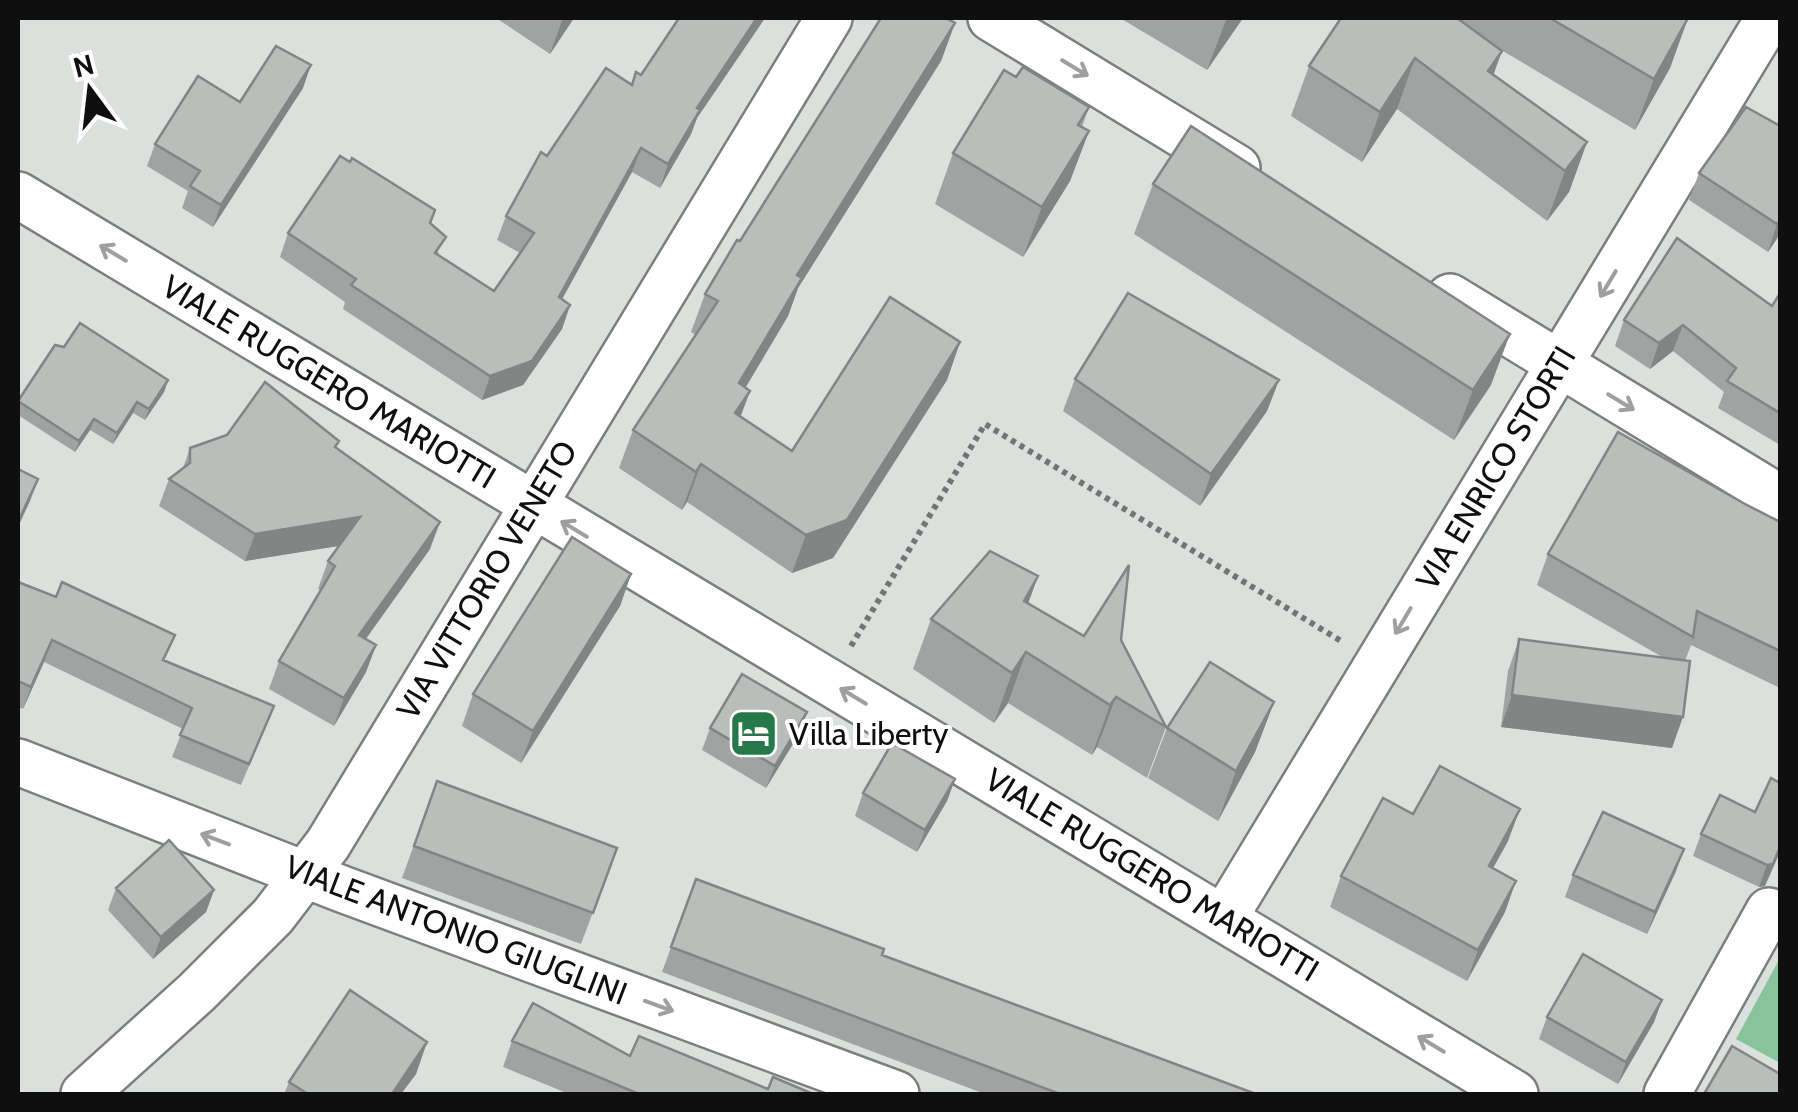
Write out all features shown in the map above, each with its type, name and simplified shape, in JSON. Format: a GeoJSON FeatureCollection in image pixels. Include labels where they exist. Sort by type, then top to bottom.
{"type":"FeatureCollection","features":[{"type":"Feature","properties":{"kind":"street","name":"VIA VITTORIO VENETO"},"geometry":{"type":"LineString","coordinates":[[84,1094],[273,916],[328,844],[829,18]]}},
{"type":"Feature","properties":{"kind":"street"},"geometry":{"type":"LineString","coordinates":[[991,18],[1271,188]]}},
{"type":"Feature","properties":{"kind":"street","name":"VIA ENRICO STORTI"},"geometry":{"type":"LineString","coordinates":[[1224,918],[1658,200],[1769,34]]}},
{"type":"Feature","properties":{"kind":"street","name":"VIALE RUGGERO MARIOTTI"},"geometry":{"type":"LineString","coordinates":[[21,206],[532,504],[1514,1094]]}},
{"type":"Feature","properties":{"kind":"street"},"geometry":{"type":"LineString","coordinates":[[1420,279],[1780,498]]}},
{"type":"Feature","properties":{"kind":"street","name":"VIALE ANTONIO GIUGLINI"},"geometry":{"type":"LineString","coordinates":[[18,762],[306,875],[896,1094]]}},
{"type":"Feature","properties":{"kind":"street"},"geometry":{"type":"LineString","coordinates":[[1667,1094],[1769,910]]}},
{"type":"Feature","properties":{"kind":"path"},"geometry":{"type":"LineString","coordinates":[[831,682],[985,424],[1378,664]]}},
{"type":"Feature","properties":{"kind":"green space"},"geometry":{"type":"Polygon","coordinates":[[[1780,958],[1780,1063],[1736,1039],[1780,958]]]}},
{"type":"Feature","properties":{"kind":"building"},"geometry":{"type":"Polygon","coordinates":[[[679,18],[757,18],[697,108],[700,110],[668,164],[641,148],[559,297],[570,305],[532,361],[490,376],[351,285],[356,279],[288,233],[340,156],[350,162],[352,158],[435,210],[430,223],[446,237],[435,253],[494,291],[534,233],[506,216],[541,152],[547,156],[606,68],[632,85],[636,72],[641,75],[679,18]]]}},
{"type":"Feature","properties":{"kind":"building"},"geometry":{"type":"Polygon","coordinates":[[[881,18],[946,18],[955,23],[797,275],[802,278],[739,383],[750,391],[735,413],[792,451],[890,297],[960,342],[847,520],[806,535],[701,464],[696,472],[633,430],[718,301],[705,294],[737,240],[740,241],[881,18]]]}},
{"type":"Feature","properties":{"kind":"building"},"geometry":{"type":"Polygon","coordinates":[[[1341,18],[1457,18],[1502,51],[1488,71],[1587,142],[1565,171],[1415,58],[1380,112],[1309,66],[1341,18]]]}},
{"type":"Feature","properties":{"kind":"building"},"geometry":{"type":"Polygon","coordinates":[[[1550,18],[1688,18],[1654,79],[1550,18]]]}},
{"type":"Feature","properties":{"kind":"building"},"geometry":{"type":"Polygon","coordinates":[[[276,46],[311,65],[221,205],[190,186],[200,171],[155,144],[198,76],[240,102],[276,46]]]}},
{"type":"Feature","properties":{"kind":"building"},"geometry":{"type":"Polygon","coordinates":[[[1023,67],[1089,107],[1078,125],[1089,131],[1042,207],[953,153],[1004,70],[1016,77],[1023,67]]]}},
{"type":"Feature","properties":{"kind":"building"},"geometry":{"type":"Polygon","coordinates":[[[1746,107],[1780,126],[1777,224],[1699,173],[1746,107]]]}},
{"type":"Feature","properties":{"kind":"building"},"geometry":{"type":"Polygon","coordinates":[[[1191,126],[1510,334],[1473,390],[1153,184],[1191,126]]]}},
{"type":"Feature","properties":{"kind":"building"},"geometry":{"type":"Polygon","coordinates":[[[1677,238],[1772,306],[1780,296],[1780,413],[1727,381],[1736,368],[1683,325],[1659,343],[1624,320],[1677,238]]]}},
{"type":"Feature","properties":{"kind":"building"},"geometry":{"type":"Polygon","coordinates":[[[1128,293],[1279,380],[1211,474],[1075,379],[1128,293]]]}},
{"type":"Feature","properties":{"kind":"building"},"geometry":{"type":"Polygon","coordinates":[[[80,323],[168,380],[149,409],[137,402],[117,433],[94,419],[79,441],[18,401],[55,345],[64,347],[80,323]]]}},
{"type":"Feature","properties":{"kind":"building"},"geometry":{"type":"Polygon","coordinates":[[[265,382],[339,441],[335,447],[440,522],[359,635],[376,645],[344,698],[279,661],[335,566],[328,561],[360,517],[255,534],[169,479],[190,463],[190,448],[227,435],[265,382]]]}},
{"type":"Feature","properties":{"kind":"building"},"geometry":{"type":"Polygon","coordinates":[[[1618,432],[1780,522],[1780,651],[1697,611],[1693,637],[1548,554],[1618,432]]]}},
{"type":"Feature","properties":{"kind":"building"},"geometry":{"type":"Polygon","coordinates":[[[18,469],[38,479],[18,522],[18,469]]]}},
{"type":"Feature","properties":{"kind":"building"},"geometry":{"type":"Polygon","coordinates":[[[572,537],[631,574],[533,731],[473,694],[572,537]]]}},
{"type":"Feature","properties":{"kind":"building"},"geometry":{"type":"Polygon","coordinates":[[[990,551],[1038,576],[1024,601],[1084,636],[1129,565],[1121,640],[1166,727],[1116,697],[1110,705],[1026,652],[1012,673],[931,619],[990,551]]]}},
{"type":"Feature","properties":{"kind":"building"},"geometry":{"type":"Polygon","coordinates":[[[18,582],[56,597],[62,582],[175,635],[163,660],[274,706],[249,764],[180,735],[192,708],[52,640],[31,687],[18,681],[18,582]]]}},
{"type":"Feature","properties":{"kind":"building"},"geometry":{"type":"Polygon","coordinates":[[[1519,639],[1690,661],[1683,717],[1512,695],[1519,639]]]}},
{"type":"Feature","properties":{"kind":"building"},"geometry":{"type":"Polygon","coordinates":[[[1210,662],[1274,702],[1236,771],[1167,728],[1210,662]]]}},
{"type":"Feature","properties":{"kind":"building"},"geometry":{"type":"Polygon","coordinates":[[[742,674],[807,712],[775,766],[710,728],[742,674]]]}},
{"type":"Feature","properties":{"kind":"building"},"geometry":{"type":"Polygon","coordinates":[[[892,743],[955,779],[925,830],[863,793],[892,743]]]}},
{"type":"Feature","properties":{"kind":"building"},"geometry":{"type":"Polygon","coordinates":[[[1440,766],[1520,809],[1489,866],[1516,881],[1478,950],[1341,876],[1383,798],[1413,814],[1440,766]]]}},
{"type":"Feature","properties":{"kind":"building"},"geometry":{"type":"Polygon","coordinates":[[[1771,778],[1780,783],[1780,847],[1773,864],[1767,865],[1701,834],[1720,795],[1755,812],[1771,778]]]}},
{"type":"Feature","properties":{"kind":"building"},"geometry":{"type":"Polygon","coordinates":[[[437,781],[617,848],[593,913],[414,846],[437,781]]]}},
{"type":"Feature","properties":{"kind":"building"},"geometry":{"type":"Polygon","coordinates":[[[1603,812],[1684,849],[1655,912],[1573,875],[1603,812]]]}},
{"type":"Feature","properties":{"kind":"building"},"geometry":{"type":"Polygon","coordinates":[[[169,840],[214,890],[161,937],[116,888],[169,840]]]}},
{"type":"Feature","properties":{"kind":"building"},"geometry":{"type":"Polygon","coordinates":[[[696,879],[884,949],[882,955],[1256,1094],[1060,1094],[671,947],[696,879]]]}},
{"type":"Feature","properties":{"kind":"building"},"geometry":{"type":"Polygon","coordinates":[[[1583,954],[1662,1000],[1626,1062],[1547,1017],[1583,954]]]}},
{"type":"Feature","properties":{"kind":"building"},"geometry":{"type":"Polygon","coordinates":[[[350,990],[427,1042],[392,1094],[308,1094],[289,1082],[350,990]]]}},
{"type":"Feature","properties":{"kind":"building"},"geometry":{"type":"Polygon","coordinates":[[[533,1003],[630,1056],[639,1036],[768,1089],[773,1077],[813,1094],[639,1094],[512,1041],[533,1003]]]}},
{"type":"Feature","properties":{"kind":"building"},"geometry":{"type":"Polygon","coordinates":[[[1732,1046],[1780,1074],[1779,1094],[1704,1094],[1732,1046]]]}},
{"type":"Feature","properties":{"kind":"place","name":"Villa Liberty"},"geometry":{"type":"Point","coordinates":[754,734]}}]}
